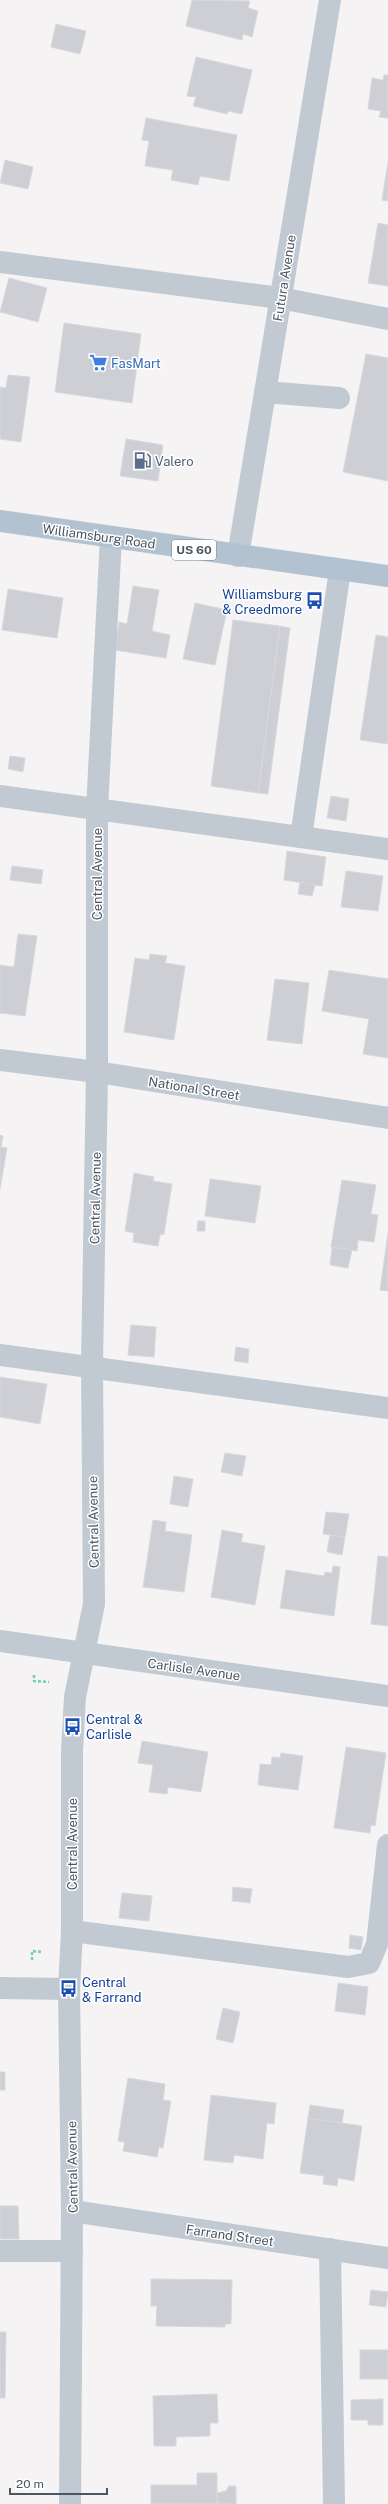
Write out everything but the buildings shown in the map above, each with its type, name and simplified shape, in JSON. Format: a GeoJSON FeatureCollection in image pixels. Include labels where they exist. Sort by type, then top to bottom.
{"type":"FeatureCollection","features":[{"type":"Feature","properties":{"kind":"main road","name":"Williamsburg Road"},"geometry":{"type":"LineString","coordinates":[[0,521],[111,538],[388,576]]}},
{"type":"Feature","properties":{"kind":"street","name":"Futura Avenue"},"geometry":{"type":"LineString","coordinates":[[238,556],[330,0]]}},
{"type":"Feature","properties":{"kind":"street"},"geometry":{"type":"LineString","coordinates":[[0,262],[280,298],[388,318]]}},
{"type":"Feature","properties":{"kind":"street"},"geometry":{"type":"LineString","coordinates":[[265,392],[339,398]]}},
{"type":"Feature","properties":{"kind":"street","name":"Central Avenue"},"geometry":{"type":"LineString","coordinates":[[70,2504],[72,2211],[69,1989],[72,1931],[73,1726],[74,1697],[94,1604],[92,1366],[97,1072],[97,810],[111,538]]}},
{"type":"Feature","properties":{"kind":"street"},"geometry":{"type":"LineString","coordinates":[[301,837],[340,570]]}},
{"type":"Feature","properties":{"kind":"street"},"geometry":{"type":"LineString","coordinates":[[0,796],[388,849]]}},
{"type":"Feature","properties":{"kind":"street","name":"National Street"},"geometry":{"type":"LineString","coordinates":[[0,1060],[97,1072],[388,1118]]}},
{"type":"Feature","properties":{"kind":"street"},"geometry":{"type":"LineString","coordinates":[[0,1355],[92,1366],[388,1408]]}},
{"type":"Feature","properties":{"kind":"street","name":"Carlisle Avenue"},"geometry":{"type":"LineString","coordinates":[[0,1641],[388,1696]]}},
{"type":"Feature","properties":{"kind":"street"},"geometry":{"type":"LineString","coordinates":[[72,1931],[348,1967],[369,1963],[377,1944],[388,1845]]}},
{"type":"Feature","properties":{"kind":"street"},"geometry":{"type":"LineString","coordinates":[[0,1988],[69,1989]]}},
{"type":"Feature","properties":{"kind":"street","name":"Farrand Street"},"geometry":{"type":"LineString","coordinates":[[72,2211],[388,2258]]}},
{"type":"Feature","properties":{"kind":"street"},"geometry":{"type":"LineString","coordinates":[[330,2249],[334,2504]]}},
{"type":"Feature","properties":{"kind":"street"},"geometry":{"type":"LineString","coordinates":[[0,2251],[72,2251]]}},
{"type":"Feature","properties":{"kind":"place","name":"FasMart"},"geometry":{"type":"Point","coordinates":[98,363]}},
{"type":"Feature","properties":{"kind":"place","name":"Valero"},"geometry":{"type":"Point","coordinates":[142,461]}},
{"type":"Feature","properties":{"kind":"place","name":"Williamsburg & Creedmore"},"geometry":{"type":"Point","coordinates":[315,601]}},
{"type":"Feature","properties":{"kind":"place","name":"Central & Carlisle"},"geometry":{"type":"Point","coordinates":[73,1726]}},
{"type":"Feature","properties":{"kind":"place","name":"Central & Farrand"},"geometry":{"type":"Point","coordinates":[69,1989]}}]}
